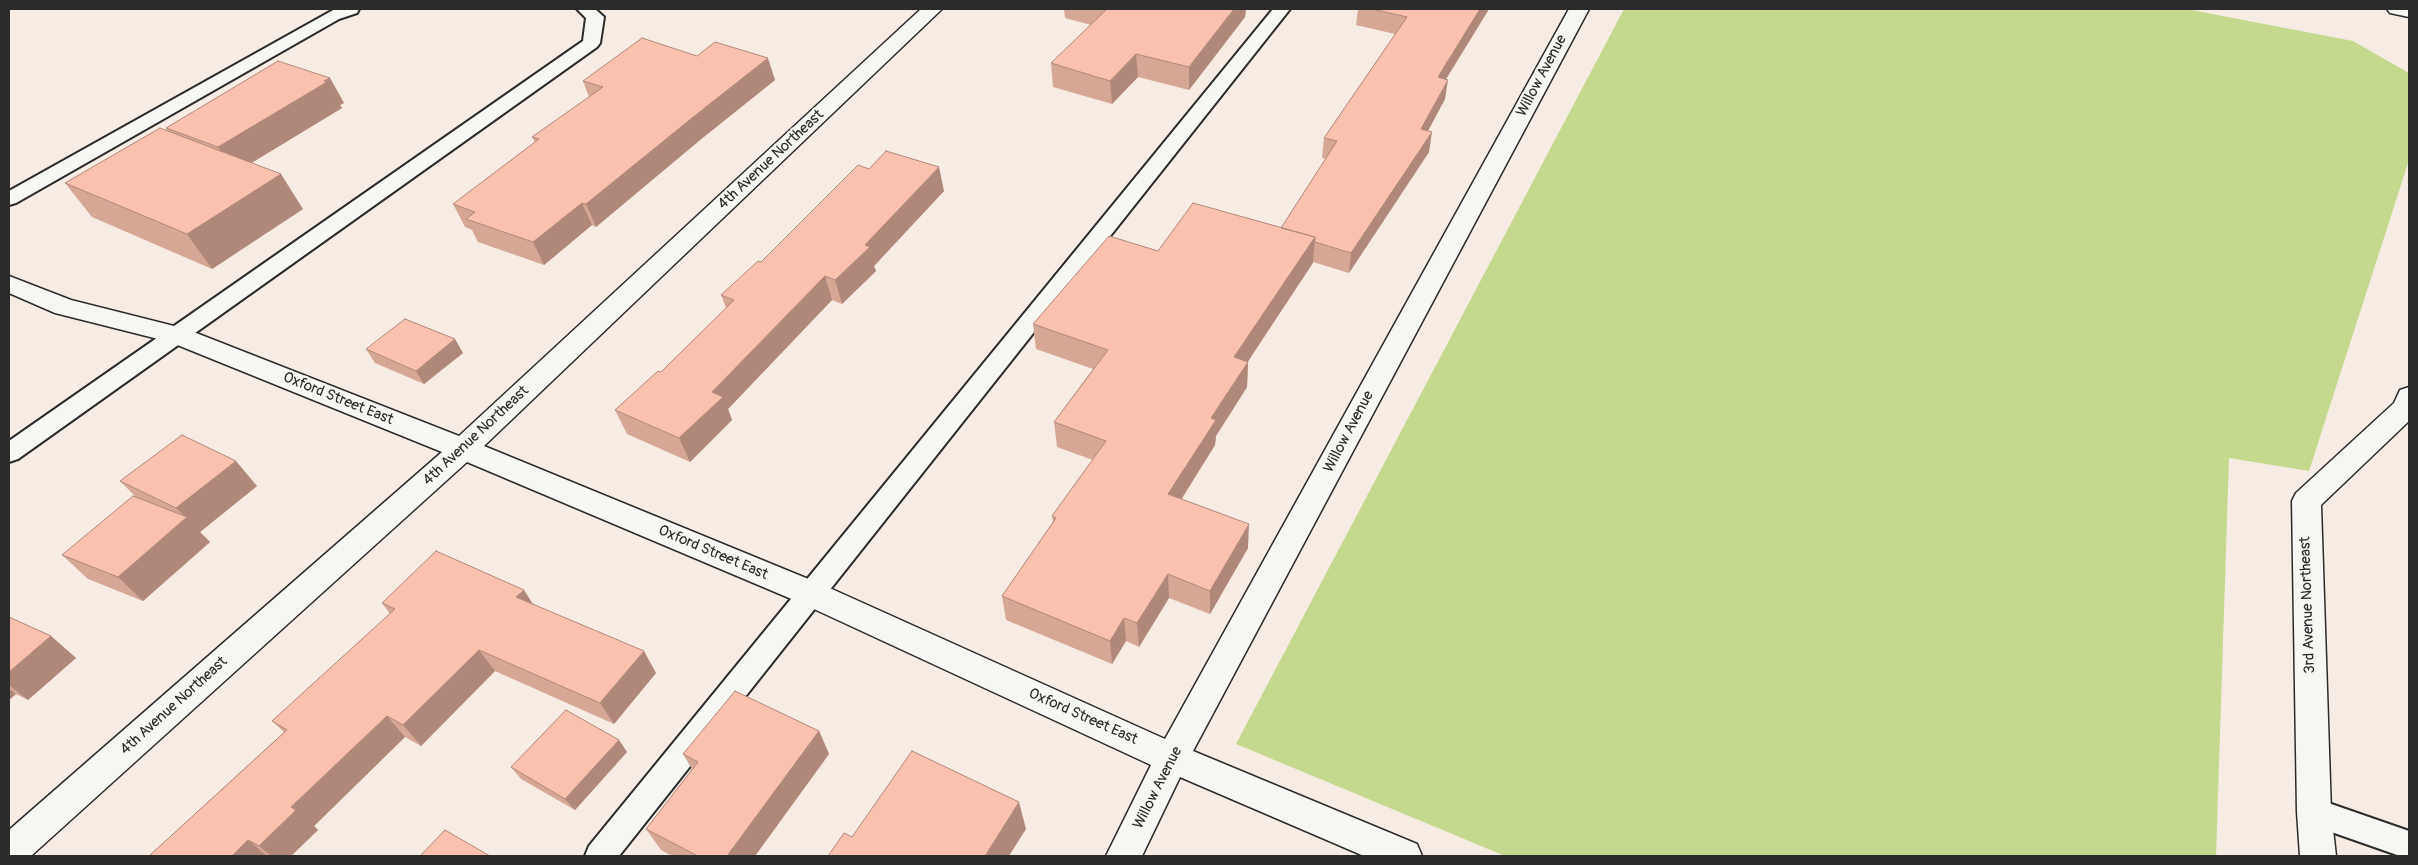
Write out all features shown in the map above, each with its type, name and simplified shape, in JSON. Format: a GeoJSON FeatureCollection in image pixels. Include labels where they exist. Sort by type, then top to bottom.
{"type":"FeatureCollection","features":[{"type":"Feature","properties":{"kind":"street","name":"4th Avenue Northeast"},"geometry":{"type":"LineString","coordinates":[[9,853],[463,449],[932,9]]}},
{"type":"Feature","properties":{"kind":"street","name":"Willow Avenue"},"geometry":{"type":"LineString","coordinates":[[1124,856],[1172,758],[1579,9]]}},
{"type":"Feature","properties":{"kind":"street"},"geometry":{"type":"LineString","coordinates":[[2397,9],[2409,11]]}},
{"type":"Feature","properties":{"kind":"street","name":"Oxford Street East"},"geometry":{"type":"LineString","coordinates":[[9,284],[64,307],[177,335],[463,449],[812,594],[1172,758],[1404,856]]}},
{"type":"Feature","properties":{"kind":"street","name":"3rd Avenue Northeast"},"geometry":{"type":"LineString","coordinates":[[2318,856],[2314,812],[2306,501],[2408,405]]}},
{"type":"Feature","properties":{"kind":"lane"},"geometry":{"type":"LineString","coordinates":[[9,199],[333,15],[351,9]]}},
{"type":"Feature","properties":{"kind":"lane"},"geometry":{"type":"LineString","coordinates":[[9,453],[591,43],[595,18],[585,9]]}},
{"type":"Feature","properties":{"kind":"lane"},"geometry":{"type":"LineString","coordinates":[[600,856],[1282,9]]}},
{"type":"Feature","properties":{"kind":"lane"},"geometry":{"type":"LineString","coordinates":[[2314,812],[2409,845]]}},
{"type":"Feature","properties":{"kind":"green space"},"geometry":{"type":"Polygon","coordinates":[[[1624,9],[2186,9],[2353,41],[2409,73],[2409,160],[2309,471],[2229,458],[2216,856],[1505,856],[1236,744],[1624,9]]]}},
{"type":"Feature","properties":{"kind":"building"},"geometry":{"type":"Polygon","coordinates":[[[1107,9],[1234,9],[1189,67],[1136,54],[1110,81],[1051,63],[1107,9]]]}},
{"type":"Feature","properties":{"kind":"building"},"geometry":{"type":"Polygon","coordinates":[[[1372,9],[1480,9],[1438,77],[1448,80],[1421,129],[1432,132],[1351,253],[1315,242],[1315,237],[1281,228],[1337,141],[1324,138],[1407,17],[1372,9]]]}},
{"type":"Feature","properties":{"kind":"building"},"geometry":{"type":"Polygon","coordinates":[[[642,38],[697,56],[715,42],[768,58],[586,204],[582,203],[533,242],[466,219],[475,212],[453,204],[539,139],[532,137],[603,87],[583,81],[642,38]]]}},
{"type":"Feature","properties":{"kind":"building"},"geometry":{"type":"Polygon","coordinates":[[[278,61],[330,78],[324,81],[327,82],[218,147],[166,128],[278,61]]]}},
{"type":"Feature","properties":{"kind":"building"},"geometry":{"type":"Polygon","coordinates":[[[160,128],[281,174],[187,234],[65,183],[160,128]]]}},
{"type":"Feature","properties":{"kind":"building"},"geometry":{"type":"Polygon","coordinates":[[[886,151],[939,167],[865,245],[870,247],[835,280],[825,276],[712,392],[723,397],[679,438],[615,410],[658,371],[661,372],[734,300],[721,295],[758,261],[761,262],[858,165],[869,169],[886,151]]]}},
{"type":"Feature","properties":{"kind":"building"},"geometry":{"type":"Polygon","coordinates":[[[1193,203],[1315,237],[1234,357],[1248,362],[1211,418],[1216,420],[1168,494],[1249,524],[1210,591],[1168,574],[1137,623],[1124,618],[1110,641],[1002,596],[1056,518],[1052,516],[1106,441],[1054,422],[1108,350],[1033,324],[1109,236],[1158,251],[1193,203]]]}},
{"type":"Feature","properties":{"kind":"building"},"geometry":{"type":"Polygon","coordinates":[[[405,319],[455,339],[416,371],[366,349],[405,319]]]}},
{"type":"Feature","properties":{"kind":"building"},"geometry":{"type":"Polygon","coordinates":[[[182,435],[236,461],[176,508],[120,481],[182,435]]]}},
{"type":"Feature","properties":{"kind":"building"},"geometry":{"type":"Polygon","coordinates":[[[133,496],[187,517],[118,577],[62,555],[133,496]]]}},
{"type":"Feature","properties":{"kind":"building"},"geometry":{"type":"Polygon","coordinates":[[[436,551],[524,590],[516,597],[644,651],[600,703],[479,650],[403,725],[387,716],[291,807],[296,810],[259,846],[248,840],[232,856],[149,856],[287,730],[272,721],[395,609],[382,603],[436,551]]]}},
{"type":"Feature","properties":{"kind":"building"},"geometry":{"type":"Polygon","coordinates":[[[9,617],[51,636],[9,672],[9,617]]]}},
{"type":"Feature","properties":{"kind":"building"},"geometry":{"type":"Polygon","coordinates":[[[735,691],[819,731],[727,856],[698,856],[646,829],[698,762],[683,754],[735,691]]]}},
{"type":"Feature","properties":{"kind":"building"},"geometry":{"type":"Polygon","coordinates":[[[566,710],[619,740],[565,799],[511,767],[566,710]]]}},
{"type":"Feature","properties":{"kind":"building"},"geometry":{"type":"Polygon","coordinates":[[[912,751],[1019,802],[985,856],[828,856],[844,833],[852,837],[912,751]]]}},
{"type":"Feature","properties":{"kind":"building"},"geometry":{"type":"Polygon","coordinates":[[[445,830],[490,856],[420,856],[445,830]]]}}]}
